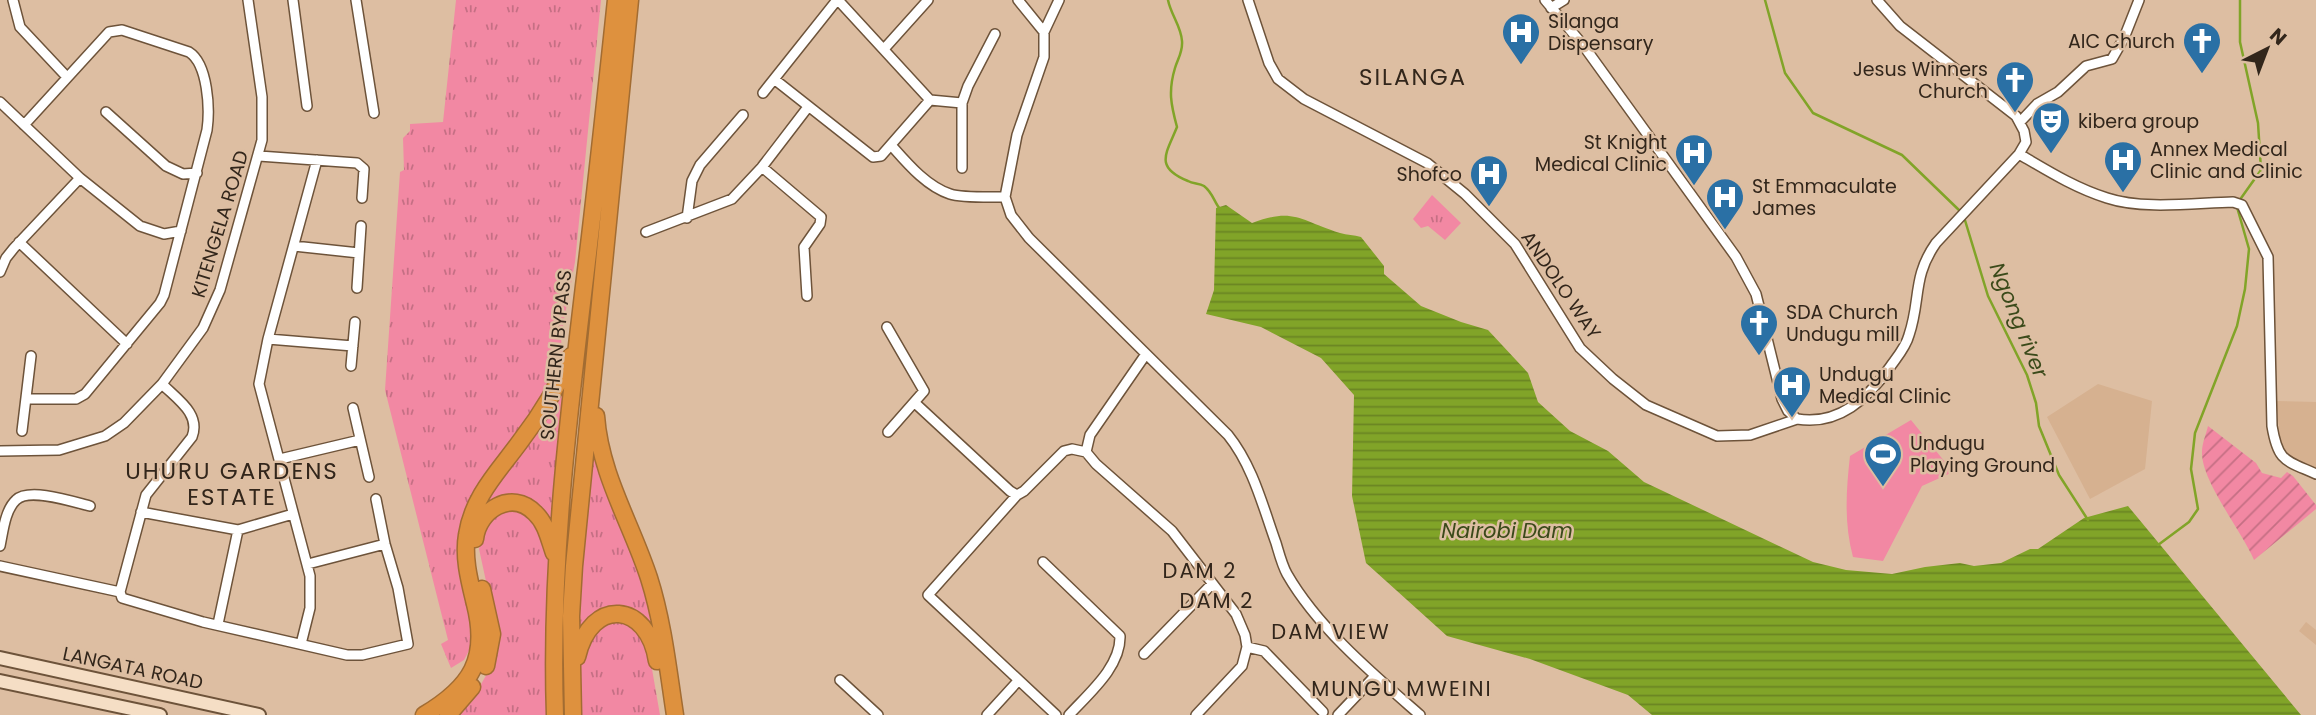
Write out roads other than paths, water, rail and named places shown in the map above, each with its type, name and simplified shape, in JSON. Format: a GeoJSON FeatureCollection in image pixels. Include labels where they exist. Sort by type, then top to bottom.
{"type":"FeatureCollection","features":[{"type":"Feature","properties":{"kind":"highway","name":"SOUTHERN BYPASS"},"geometry":{"type":"LineString","coordinates":[[555,715],[553,659],[556,562],[616,0]]}},
{"type":"Feature","properties":{"kind":"highway","name":"SOUTHERN BYPASS"},"geometry":{"type":"LineString","coordinates":[[573,715],[571,616],[574,566],[630,0]]}},
{"type":"Feature","properties":{"kind":"highway"},"geometry":{"type":"LineString","coordinates":[[596,336],[598,442],[655,599],[675,715]]}},
{"type":"Feature","properties":{"kind":"highway"},"geometry":{"type":"LineString","coordinates":[[424,715],[462,684],[475,667],[480,652],[480,632],[469,584],[466,537],[475,507],[490,480],[521,442],[548,402],[578,340]]}},
{"type":"Feature","properties":{"kind":"highway"},"geometry":{"type":"LineString","coordinates":[[448,715],[483,673],[490,652],[491,628],[475,550],[476,534],[485,514],[502,503],[514,502],[527,506],[542,520],[556,562]]}},
{"type":"Feature","properties":{"kind":"highway"},"geometry":{"type":"LineString","coordinates":[[573,674],[582,640],[591,625],[608,615],[618,614],[632,618],[649,634],[655,646],[666,715]]}},
{"type":"Feature","properties":{"kind":"main road","name":"LANGATA ROAD"},"geometry":{"type":"LineString","coordinates":[[0,658],[259,715]]}},
{"type":"Feature","properties":{"kind":"main road"},"geometry":{"type":"LineString","coordinates":[[0,681],[160,715]]}},
{"type":"Feature","properties":{"kind":"street"},"geometry":{"type":"LineString","coordinates":[[13,0],[20,27],[66,76]]}},
{"type":"Feature","properties":{"kind":"street","name":"KITENGELA ROAD"},"geometry":{"type":"LineString","coordinates":[[0,451],[59,450],[105,436],[124,423],[162,384],[192,345],[215,306],[262,140],[262,97],[248,0]]}},
{"type":"Feature","properties":{"kind":"street"},"geometry":{"type":"LineString","coordinates":[[293,0],[307,106]]}},
{"type":"Feature","properties":{"kind":"street"},"geometry":{"type":"LineString","coordinates":[[356,0],[374,113]]}},
{"type":"Feature","properties":{"kind":"street"},"geometry":{"type":"LineString","coordinates":[[763,93],[838,0],[930,100],[962,103]]}},
{"type":"Feature","properties":{"kind":"street"},"geometry":{"type":"LineString","coordinates":[[884,49],[928,0]]}},
{"type":"Feature","properties":{"kind":"street"},"geometry":{"type":"LineString","coordinates":[[1017,0],[1044,32]]}},
{"type":"Feature","properties":{"kind":"street"},"geometry":{"type":"LineString","coordinates":[[1059,0],[1044,32],[1044,57],[1017,135],[1004,197],[1011,215],[1030,238],[1235,444],[1249,469],[1286,572],[1316,614],[1375,676],[1420,715]]}},
{"type":"Feature","properties":{"kind":"street","name":"ANDOLO WAY"},"geometry":{"type":"LineString","coordinates":[[1248,0],[1269,63],[1278,79],[1304,99],[1427,163],[1465,194],[1515,244],[1580,348],[1646,405],[1717,436],[1750,435],[1797,419],[1816,419],[1837,414],[1862,401],[1875,387],[1909,337],[1920,272],[1926,257],[2019,154]]}},
{"type":"Feature","properties":{"kind":"street"},"geometry":{"type":"LineString","coordinates":[[1564,0],[1548,4],[1590,54],[1737,257],[1756,294],[1783,399],[1788,411],[1797,419]]}},
{"type":"Feature","properties":{"kind":"street"},"geometry":{"type":"LineString","coordinates":[[1877,0],[1900,26],[1983,92],[2005,106],[2020,122],[2026,143],[2019,154],[2073,185],[2110,199],[2144,204],[2237,203],[2268,257],[2275,445],[2287,461],[2316,474]]}},
{"type":"Feature","properties":{"kind":"street"},"geometry":{"type":"LineString","coordinates":[[2020,122],[2037,104],[2058,92],[2086,65],[2112,59],[2139,0]]}},
{"type":"Feature","properties":{"kind":"street"},"geometry":{"type":"LineString","coordinates":[[24,125],[104,35],[115,30],[157,40],[195,56],[202,68],[209,120],[164,295],[127,344],[81,397],[26,399]]}},
{"type":"Feature","properties":{"kind":"street"},"geometry":{"type":"LineString","coordinates":[[962,168],[962,103],[995,34]]}},
{"type":"Feature","properties":{"kind":"street"},"geometry":{"type":"LineString","coordinates":[[774,79],[869,156],[881,156],[930,100]]}},
{"type":"Feature","properties":{"kind":"street"},"geometry":{"type":"LineString","coordinates":[[0,102],[80,178],[140,226],[164,234],[181,231]]}},
{"type":"Feature","properties":{"kind":"street"},"geometry":{"type":"LineString","coordinates":[[646,232],[732,199],[762,167],[808,107]]}},
{"type":"Feature","properties":{"kind":"street"},"geometry":{"type":"LineString","coordinates":[[106,111],[166,166],[183,174],[197,173]]}},
{"type":"Feature","properties":{"kind":"street"},"geometry":{"type":"LineString","coordinates":[[687,218],[694,174],[743,115]]}},
{"type":"Feature","properties":{"kind":"street"},"geometry":{"type":"LineString","coordinates":[[891,145],[907,163],[941,190],[953,195],[1004,197]]}},
{"type":"Feature","properties":{"kind":"street"},"geometry":{"type":"LineString","coordinates":[[259,156],[353,162],[365,171],[362,198]]}},
{"type":"Feature","properties":{"kind":"street"},"geometry":{"type":"LineString","coordinates":[[301,644],[311,598],[308,564],[259,384],[268,339],[317,160]]}},
{"type":"Feature","properties":{"kind":"street"},"geometry":{"type":"LineString","coordinates":[[762,167],[821,217],[820,224],[804,247],[807,296]]}},
{"type":"Feature","properties":{"kind":"street"},"geometry":{"type":"LineString","coordinates":[[0,272],[6,258],[19,242],[80,178]]}},
{"type":"Feature","properties":{"kind":"street"},"geometry":{"type":"LineString","coordinates":[[357,288],[361,226]]}},
{"type":"Feature","properties":{"kind":"street"},"geometry":{"type":"LineString","coordinates":[[19,242],[127,344]]}},
{"type":"Feature","properties":{"kind":"street"},"geometry":{"type":"LineString","coordinates":[[294,246],[359,253]]}},
{"type":"Feature","properties":{"kind":"street"},"geometry":{"type":"LineString","coordinates":[[351,366],[355,322]]}},
{"type":"Feature","properties":{"kind":"street"},"geometry":{"type":"LineString","coordinates":[[887,327],[923,387],[923,394],[888,432]]}},
{"type":"Feature","properties":{"kind":"street"},"geometry":{"type":"LineString","coordinates":[[268,339],[353,346]]}},
{"type":"Feature","properties":{"kind":"street"},"geometry":{"type":"LineString","coordinates":[[1086,452],[1090,435],[1146,354]]}},
{"type":"Feature","properties":{"kind":"street"},"geometry":{"type":"LineString","coordinates":[[22,431],[31,356]]}},
{"type":"Feature","properties":{"kind":"street"},"geometry":{"type":"LineString","coordinates":[[162,384],[189,411],[195,429],[192,437],[148,490],[120,592],[121,597],[128,601],[275,640],[354,656],[408,644],[398,588],[376,499]]}},
{"type":"Feature","properties":{"kind":"street"},"geometry":{"type":"LineString","coordinates":[[915,403],[1017,495]]}},
{"type":"Feature","properties":{"kind":"street"},"geometry":{"type":"LineString","coordinates":[[353,408],[369,477]]}},
{"type":"Feature","properties":{"kind":"street"},"geometry":{"type":"LineString","coordinates":[[280,459],[360,440]]}},
{"type":"Feature","properties":{"kind":"street"},"geometry":{"type":"LineString","coordinates":[[1056,715],[928,595],[1017,495],[1064,451],[1072,449],[1086,452],[1172,531],[1236,614],[1247,647],[1242,666],[1196,715]]}},
{"type":"Feature","properties":{"kind":"street"},"geometry":{"type":"LineString","coordinates":[[0,546],[8,514],[15,500],[22,496],[47,496],[90,506]]}},
{"type":"Feature","properties":{"kind":"street"},"geometry":{"type":"LineString","coordinates":[[141,512],[238,530],[293,514]]}},
{"type":"Feature","properties":{"kind":"street"},"geometry":{"type":"LineString","coordinates":[[218,624],[238,530]]}},
{"type":"Feature","properties":{"kind":"street"},"geometry":{"type":"LineString","coordinates":[[308,564],[385,544]]}},
{"type":"Feature","properties":{"kind":"street"},"geometry":{"type":"LineString","coordinates":[[1043,562],[1119,636],[1116,655],[1108,670],[1069,715]]}},
{"type":"Feature","properties":{"kind":"street"},"geometry":{"type":"LineString","coordinates":[[0,566],[120,592]]}},
{"type":"Feature","properties":{"kind":"street"},"geometry":{"type":"LineString","coordinates":[[1144,654],[1212,584]]}},
{"type":"Feature","properties":{"kind":"street"},"geometry":{"type":"LineString","coordinates":[[1247,647],[1264,651],[1323,712]]}},
{"type":"Feature","properties":{"kind":"street"},"geometry":{"type":"LineString","coordinates":[[1338,715],[1375,676]]}},
{"type":"Feature","properties":{"kind":"street"},"geometry":{"type":"LineString","coordinates":[[840,680],[878,715]]}},
{"type":"Feature","properties":{"kind":"street"},"geometry":{"type":"LineString","coordinates":[[987,715],[1018,681]]}},
{"type":"Feature","properties":{"kind":"water","name":"Nairobi Dam"},"geometry":{"type":"Polygon","coordinates":[[[1226,205],[1252,223],[1266,218],[1288,216],[1361,237],[1384,266],[1384,274],[1421,306],[1488,330],[1528,373],[1538,402],[1570,431],[1608,451],[1644,482],[1813,562],[1846,570],[1892,574],[1960,563],[1974,566],[2001,563],[2030,549],[2038,549],[2084,518],[2128,506],[2301,715],[1652,715],[1628,695],[1530,659],[1447,636],[1366,563],[1352,496],[1354,395],[1321,358],[1261,327],[1206,314],[1214,290],[1216,208],[1226,205]]]}},
{"type":"Feature","properties":{"kind":"waterway"},"geometry":{"type":"LineString","coordinates":[[1168,0],[1180,30],[1182,45],[1171,91],[1177,127],[1167,152],[1167,165],[1177,176],[1204,186],[1220,209]]}},
{"type":"Feature","properties":{"kind":"waterway","name":"Ngong river"},"geometry":{"type":"LineString","coordinates":[[1765,0],[1785,73],[1813,113],[1902,155],[1961,212]]}},
{"type":"Feature","properties":{"kind":"waterway"},"geometry":{"type":"LineString","coordinates":[[2239,201],[2261,170],[2258,123],[2240,42],[2240,0]]}},
{"type":"Feature","properties":{"kind":"waterway"},"geometry":{"type":"LineString","coordinates":[[2158,545],[2189,522],[2198,509],[2191,469],[2195,433],[2237,326],[2245,289],[2249,249],[2237,207]]}},
{"type":"Feature","properties":{"kind":"waterway","name":"Ngong river"},"geometry":{"type":"LineString","coordinates":[[1964,217],[1988,296],[2027,375],[2036,403],[2039,426],[2059,475],[2088,520]]}},
{"type":"Feature","properties":{"kind":"place","name":"Silanga Dispensary"},"geometry":{"type":"Point","coordinates":[1521,66]}},
{"type":"Feature","properties":{"kind":"place","name":"AIC Church"},"geometry":{"type":"Point","coordinates":[2202,75]}},
{"type":"Feature","properties":{"kind":"place","name":"Jesus Winners Church"},"geometry":{"type":"Point","coordinates":[2015,114]}},
{"type":"Feature","properties":{"kind":"place","name":"kibera group"},"geometry":{"type":"Point","coordinates":[2051,155]}},
{"type":"Feature","properties":{"kind":"place","name":"St Knight Medical Clinic"},"geometry":{"type":"Point","coordinates":[1694,187]}},
{"type":"Feature","properties":{"kind":"place","name":"Annex Medical Clinic and Clinic"},"geometry":{"type":"Point","coordinates":[2123,194]}},
{"type":"Feature","properties":{"kind":"place","name":"Shofco"},"geometry":{"type":"Point","coordinates":[1489,208]}},
{"type":"Feature","properties":{"kind":"place","name":"St Emmaculate James"},"geometry":{"type":"Point","coordinates":[1725,231]}},
{"type":"Feature","properties":{"kind":"place","name":"SDA Church Undugu mill"},"geometry":{"type":"Point","coordinates":[1759,357]}},
{"type":"Feature","properties":{"kind":"place","name":"Undugu Medical Clinic"},"geometry":{"type":"Point","coordinates":[1792,419]}},
{"type":"Feature","properties":{"kind":"place","name":"Undugu Playing Ground"},"geometry":{"type":"Point","coordinates":[1883,488]}},
{"type":"Feature","properties":{"kind":"district","name":"SILANGA"},"geometry":{"type":"Point","coordinates":[1413,77]}},
{"type":"Feature","properties":{"kind":"district","name":"UHURU GARDENS ESTATE"},"geometry":{"type":"Point","coordinates":[232,484]}},
{"type":"Feature","properties":{"kind":"district","name":"DAM 2"},"geometry":{"type":"Point","coordinates":[1200,570]}},
{"type":"Feature","properties":{"kind":"district","name":"DAM 2"},"geometry":{"type":"Point","coordinates":[1217,600]}},
{"type":"Feature","properties":{"kind":"district","name":"DAM VIEW"},"geometry":{"type":"Point","coordinates":[1331,631]}},
{"type":"Feature","properties":{"kind":"district","name":"MUNGU MWEINI"},"geometry":{"type":"Point","coordinates":[1402,688]}}]}
